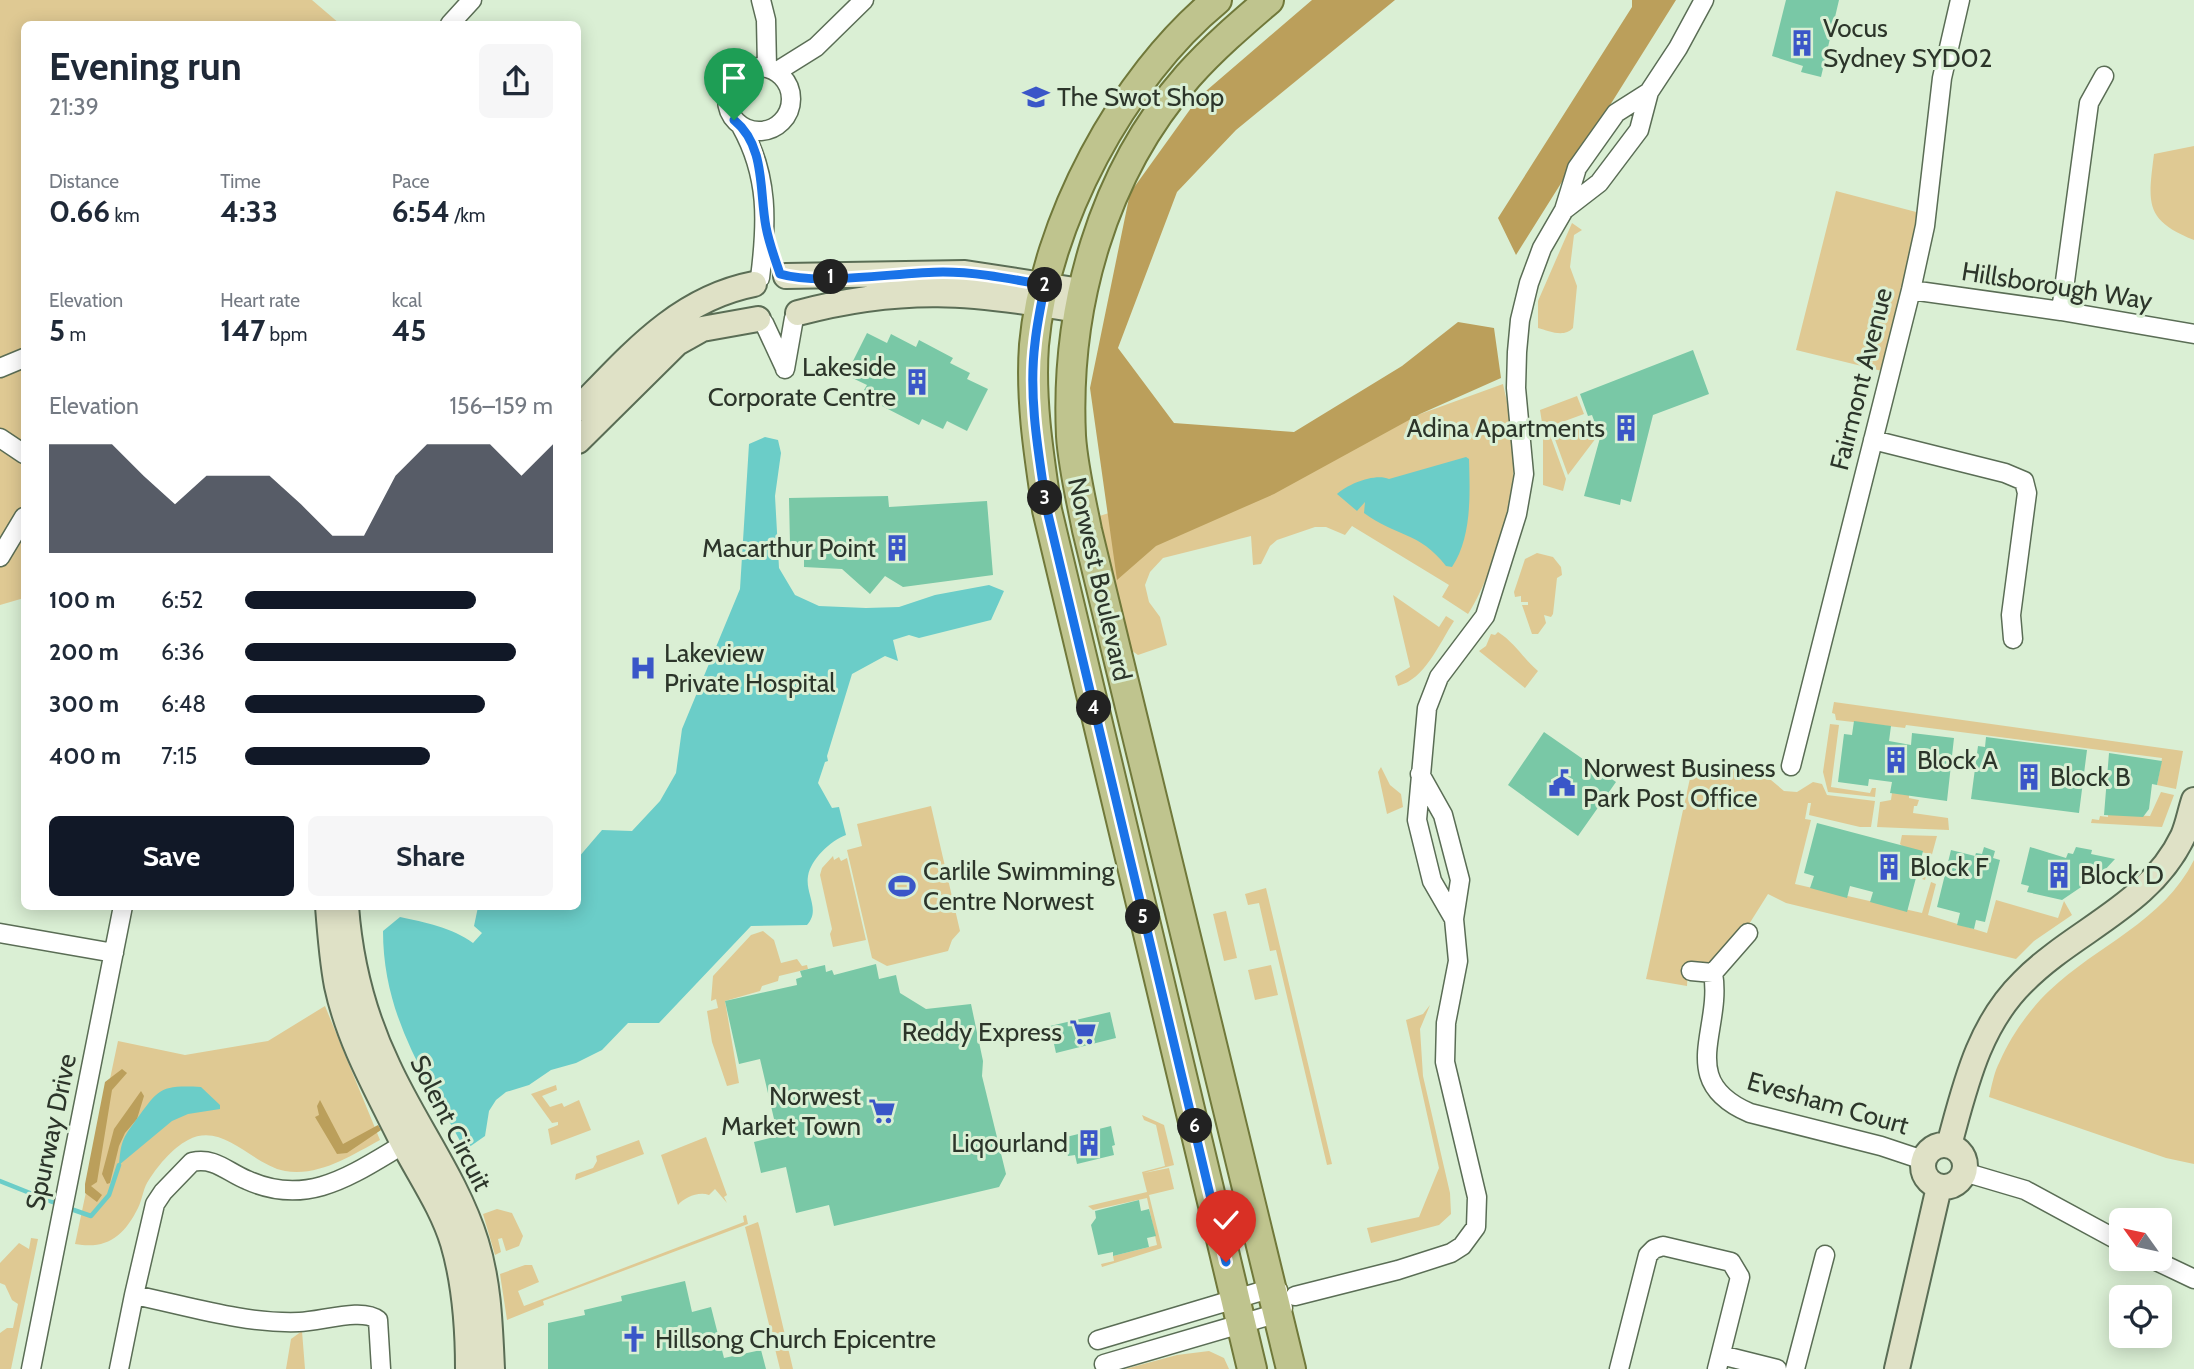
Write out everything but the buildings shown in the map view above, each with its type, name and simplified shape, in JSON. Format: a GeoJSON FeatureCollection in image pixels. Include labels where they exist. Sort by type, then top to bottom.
{"type":"FeatureCollection","features":[{"type":"Feature","properties":{"kind":"main road","name":"Norwest Boulevard"},"geometry":{"type":"LineString","coordinates":[[1217,0],[1170,45],[1115,118],[1078,189],[1043,294],[1034,344],[1033,374],[1038,455],[1047,510],[1252,1369]]}},
{"type":"Feature","properties":{"kind":"main road","name":"Norwest Boulevard"},"geometry":{"type":"LineString","coordinates":[[1269,0],[1232,31],[1186,78],[1141,142],[1105,216],[1079,301],[1071,399],[1074,466],[1094,556],[1281,1299],[1291,1369]]}},
{"type":"Feature","properties":{"kind":"street"},"geometry":{"type":"LineString","coordinates":[[453,21],[472,0]]}},
{"type":"Feature","properties":{"kind":"street"},"geometry":{"type":"LineString","coordinates":[[761,0],[771,69],[789,87]]}},
{"type":"Feature","properties":{"kind":"street"},"geometry":{"type":"LineString","coordinates":[[770,278],[799,288],[801,296],[785,369],[749,302],[770,278],[761,169],[767,146],[790,107],[789,87],[816,47],[864,0]]}},
{"type":"Feature","properties":{"kind":"street"},"geometry":{"type":"LineString","coordinates":[[1564,210],[1599,183],[1639,130],[1649,92],[1678,48],[1704,0]]}},
{"type":"Feature","properties":{"kind":"street","name":"Fairmont Avenue"},"geometry":{"type":"LineString","coordinates":[[1791,766],[1911,290],[1925,226],[1942,78],[1960,0]]}},
{"type":"Feature","properties":{"kind":"street"},"geometry":{"type":"LineString","coordinates":[[761,169],[741,126],[729,112],[727,93],[730,85],[745,69],[771,69],[816,47]]}},
{"type":"Feature","properties":{"kind":"street"},"geometry":{"type":"LineString","coordinates":[[2061,310],[2089,103],[2104,76]]}},
{"type":"Feature","properties":{"kind":"street"},"geometry":{"type":"LineString","coordinates":[[1454,919],[1432,881],[1417,820],[1424,723],[1432,691],[1449,662],[1485,616],[1517,514],[1524,474],[1516,388],[1520,320],[1529,283],[1542,248],[1564,210],[1577,168],[1616,113],[1649,92]]}},
{"type":"Feature","properties":{"kind":"street"},"geometry":{"type":"LineString","coordinates":[[741,126],[760,131],[779,124]]}},
{"type":"Feature","properties":{"kind":"street"},"geometry":{"type":"LineString","coordinates":[[581,407],[643,343],[675,316],[721,292],[770,278],[942,272],[988,275],[1043,294],[1079,301]]}},
{"type":"Feature","properties":{"kind":"street","name":"Hillsborough Way"},"geometry":{"type":"LineString","coordinates":[[1911,290],[2061,310],[2194,334]]}},
{"type":"Feature","properties":{"kind":"street"},"geometry":{"type":"LineString","coordinates":[[581,438],[677,343],[702,329],[761,321],[774,326],[785,324],[796,315],[844,301],[923,293],[993,296],[1043,294]]}},
{"type":"Feature","properties":{"kind":"street"},"geometry":{"type":"LineString","coordinates":[[0,368],[21,359]]}},
{"type":"Feature","properties":{"kind":"street"},"geometry":{"type":"LineString","coordinates":[[0,438],[21,452]]}},
{"type":"Feature","properties":{"kind":"street"},"geometry":{"type":"LineString","coordinates":[[1872,440],[2006,473],[2024,481],[2027,493],[2011,615],[2013,639]]}},
{"type":"Feature","properties":{"kind":"street"},"geometry":{"type":"LineString","coordinates":[[0,557],[21,522]]}},
{"type":"Feature","properties":{"kind":"street"},"geometry":{"type":"LineString","coordinates":[[1104,1364],[1238,1312],[1398,1270],[1451,1253],[1462,1246],[1476,1227],[1476,1197],[1445,1062],[1446,1023],[1458,961],[1454,919],[1460,880],[1443,814],[1420,774]]}},
{"type":"Feature","properties":{"kind":"street"},"geometry":{"type":"LineString","coordinates":[[1949,1145],[1969,1073],[1990,1025],[2005,1002],[2038,968],[2143,890],[2162,869],[2183,835],[2194,800]]}},
{"type":"Feature","properties":{"kind":"street","name":"Spurway Drive"},"geometry":{"type":"LineString","coordinates":[[31,1369],[122,910]]}},
{"type":"Feature","properties":{"kind":"street","name":"Solent Circuit"},"geometry":{"type":"LineString","coordinates":[[328,910],[337,986],[350,1031],[452,1241],[462,1278],[468,1332],[468,1369]]}},
{"type":"Feature","properties":{"kind":"street","name":"Solent Circuit"},"geometry":{"type":"LineString","coordinates":[[347,910],[356,976],[386,1062],[457,1196],[476,1242],[487,1297],[492,1369]]}},
{"type":"Feature","properties":{"kind":"street"},"geometry":{"type":"LineString","coordinates":[[0,933],[114,953]]}},
{"type":"Feature","properties":{"kind":"street"},"geometry":{"type":"LineString","coordinates":[[1691,971],[1713,974],[1748,933]]}},
{"type":"Feature","properties":{"kind":"street","name":"Evesham Court"},"geometry":{"type":"LineString","coordinates":[[1713,974],[1715,999],[1705,1060],[1708,1073],[1722,1097],[1733,1106],[1750,1113],[1881,1146],[1923,1160]]}},
{"type":"Feature","properties":{"kind":"street"},"geometry":{"type":"LineString","coordinates":[[119,1369],[155,1204],[192,1162],[211,1160],[263,1187],[291,1191],[310,1190],[344,1178],[404,1144]]}},
{"type":"Feature","properties":{"kind":"street"},"geometry":{"type":"LineString","coordinates":[[1949,1145],[1964,1158],[1964,1172],[1957,1182],[1939,1187],[1927,1180],[1923,1160],[1931,1149],[1949,1145]]}},
{"type":"Feature","properties":{"kind":"street"},"geometry":{"type":"LineString","coordinates":[[1964,1172],[2025,1190],[2109,1236]]}},
{"type":"Feature","properties":{"kind":"street"},"geometry":{"type":"LineString","coordinates":[[1897,1369],[1939,1187]]}},
{"type":"Feature","properties":{"kind":"street"},"geometry":{"type":"LineString","coordinates":[[1619,1369],[1648,1255],[1663,1246],[1731,1262],[1737,1268],[1740,1277],[1719,1362],[1777,1369]]}},
{"type":"Feature","properties":{"kind":"street"},"geometry":{"type":"LineString","coordinates":[[1795,1369],[1825,1255]]}},
{"type":"Feature","properties":{"kind":"street"},"geometry":{"type":"LineString","coordinates":[[2172,1268],[2194,1279]]}},
{"type":"Feature","properties":{"kind":"street"},"geometry":{"type":"LineString","coordinates":[[134,1295],[261,1321],[301,1322],[368,1314],[378,1320],[381,1369]]}},
{"type":"Feature","properties":{"kind":"street"},"geometry":{"type":"LineString","coordinates":[[1098,1340],[1238,1312],[1281,1299]]}},
{"type":"Feature","properties":{"kind":"shaded area"},"geometry":{"type":"Polygon","coordinates":[[[0,0],[312,0],[336,21],[21,21],[21,599],[0,605],[0,0]]]}},
{"type":"Feature","properties":{"kind":"shaded area"},"geometry":{"type":"Polygon","coordinates":[[[1312,0],[1395,0],[1236,130],[1177,192],[1118,348],[1174,423],[1294,432],[1402,366],[1458,322],[1494,328],[1501,378],[1420,414],[1274,494],[1156,546],[1117,580],[1090,388],[1130,193],[1199,97],[1312,0]]]}},
{"type":"Feature","properties":{"kind":"shaded area"},"geometry":{"type":"Polygon","coordinates":[[[1632,0],[1676,0],[1516,255],[1498,218],[1632,7],[1632,0]]]}},
{"type":"Feature","properties":{"kind":"shaded area"},"geometry":{"type":"Polygon","coordinates":[[[2194,146],[2194,240],[2178,233],[2158,217],[2153,208],[2151,185],[2154,154],[2194,146]]]}},
{"type":"Feature","properties":{"kind":"shaded area"},"geometry":{"type":"Polygon","coordinates":[[[1836,191],[1920,213],[1882,371],[1796,350],[1836,191]]]}},
{"type":"Feature","properties":{"kind":"shaded area"},"geometry":{"type":"Polygon","coordinates":[[[1572,223],[1582,230],[1574,235],[1570,267],[1577,286],[1573,328],[1565,333],[1556,333],[1538,328],[1538,301],[1572,223]]]}},
{"type":"Feature","properties":{"kind":"shaded area"},"geometry":{"type":"Polygon","coordinates":[[[1503,384],[1513,435],[1512,484],[1495,555],[1468,614],[1442,597],[1449,585],[1352,526],[1345,535],[1326,527],[1315,527],[1277,540],[1270,546],[1261,564],[1253,565],[1251,536],[1163,558],[1150,572],[1145,585],[1149,602],[1160,617],[1167,645],[1138,655],[1125,646],[1093,518],[1379,429],[1503,384]]]}},
{"type":"Feature","properties":{"kind":"shaded area"},"geometry":{"type":"Polygon","coordinates":[[[1577,396],[1584,414],[1543,429],[1540,410],[1577,396]]]}},
{"type":"Feature","properties":{"kind":"shaded area"},"geometry":{"type":"Polygon","coordinates":[[[1590,419],[1596,438],[1568,475],[1553,434],[1590,419]]]}},
{"type":"Feature","properties":{"kind":"shaded area"},"geometry":{"type":"Polygon","coordinates":[[[1550,435],[1566,479],[1563,491],[1543,485],[1543,436],[1550,435]]]}},
{"type":"Feature","properties":{"kind":"shaded area"},"geometry":{"type":"Polygon","coordinates":[[[1537,553],[1553,557],[1561,567],[1562,575],[1557,578],[1553,614],[1551,617],[1544,615],[1546,623],[1538,634],[1532,634],[1522,605],[1528,605],[1528,602],[1521,602],[1521,596],[1515,597],[1514,592],[1525,559],[1537,553]]]}},
{"type":"Feature","properties":{"kind":"shaded area"},"geometry":{"type":"Polygon","coordinates":[[[1393,595],[1439,627],[1446,616],[1454,621],[1424,668],[1408,682],[1398,686],[1395,676],[1410,667],[1393,595]]]}},
{"type":"Feature","properties":{"kind":"shaded area"},"geometry":{"type":"Polygon","coordinates":[[[1498,632],[1538,671],[1525,688],[1479,651],[1486,646],[1491,634],[1498,632]]]}},
{"type":"Feature","properties":{"kind":"shaded area"},"geometry":{"type":"Polygon","coordinates":[[[1834,702],[2183,751],[2176,789],[2157,785],[2162,758],[1906,725],[1905,728],[1836,720],[1835,714],[1832,713],[1834,702]]]}},
{"type":"Feature","properties":{"kind":"shaded area"},"geometry":{"type":"Polygon","coordinates":[[[1830,724],[1839,725],[1831,787],[1870,793],[1872,788],[1876,788],[1875,797],[1828,792],[1823,772],[1830,724]]]}},
{"type":"Feature","properties":{"kind":"shaded area"},"geometry":{"type":"Polygon","coordinates":[[[1694,760],[1771,780],[1784,791],[1797,792],[1813,782],[1822,784],[1827,795],[1875,801],[1871,827],[1809,815],[1811,803],[1808,803],[1805,819],[1811,820],[1795,884],[1922,913],[1931,882],[1936,884],[1928,915],[1987,933],[1996,900],[2058,918],[2064,901],[2072,915],[2034,941],[2016,959],[1786,903],[1768,894],[1746,929],[1710,967],[1688,964],[1687,986],[1646,979],[1694,760]]]}},
{"type":"Feature","properties":{"kind":"shaded area"},"geometry":{"type":"Polygon","coordinates":[[[1381,767],[1390,785],[1401,794],[1403,807],[1387,814],[1378,772],[1381,767]]]}},
{"type":"Feature","properties":{"kind":"shaded area"},"geometry":{"type":"Polygon","coordinates":[[[2161,792],[2174,795],[2162,827],[2091,823],[2092,819],[2099,820],[2100,816],[2108,817],[2108,814],[2150,816],[2161,792]]]}},
{"type":"Feature","properties":{"kind":"shaded area"},"geometry":{"type":"Polygon","coordinates":[[[1892,793],[1909,795],[1909,798],[1919,800],[1913,813],[1948,818],[1949,830],[1877,827],[1880,802],[1891,800],[1892,793]]]}},
{"type":"Feature","properties":{"kind":"shaded area","name":"Carlile Swimming Centre Norwest"},"geometry":{"type":"Polygon","coordinates":[[[931,806],[960,931],[952,940],[948,951],[887,966],[872,958],[847,850],[862,846],[857,824],[931,806]]]}},
{"type":"Feature","properties":{"kind":"shaded area"},"geometry":{"type":"Polygon","coordinates":[[[1902,835],[1937,836],[1925,880],[1922,879],[1929,854],[1903,847],[1900,844],[1902,835]]]}},
{"type":"Feature","properties":{"kind":"shaded area"},"geometry":{"type":"Polygon","coordinates":[[[833,856],[834,860],[839,857],[841,861],[847,858],[866,940],[833,947],[830,934],[832,929],[820,875],[822,868],[833,856]]]}},
{"type":"Feature","properties":{"kind":"shaded area"},"geometry":{"type":"Polygon","coordinates":[[[2194,860],[2194,1164],[2166,1158],[1989,1097],[2004,1052],[2034,1006],[2068,975],[2147,917],[2181,882],[2194,860]]]}},
{"type":"Feature","properties":{"kind":"shaded area"},"geometry":{"type":"Polygon","coordinates":[[[1266,888],[1332,1164],[1327,1165],[1276,950],[1270,951],[1259,903],[1248,905],[1245,894],[1266,888]]]}},
{"type":"Feature","properties":{"kind":"shaded area"},"geometry":{"type":"Polygon","coordinates":[[[1226,911],[1237,958],[1224,961],[1213,914],[1226,911]]]}},
{"type":"Feature","properties":{"kind":"shaded area"},"geometry":{"type":"Polygon","coordinates":[[[763,931],[774,940],[781,963],[797,959],[802,966],[807,965],[808,969],[779,976],[778,981],[762,986],[760,991],[725,1001],[739,1083],[727,1086],[712,1042],[707,1011],[718,1008],[716,999],[711,1001],[713,976],[751,935],[763,931]]]}},
{"type":"Feature","properties":{"kind":"shaded area"},"geometry":{"type":"Polygon","coordinates":[[[1271,965],[1278,995],[1255,1000],[1248,970],[1271,965]]]}},
{"type":"Feature","properties":{"kind":"shaded area"},"geometry":{"type":"Polygon","coordinates":[[[1430,1005],[1420,1029],[1423,1076],[1450,1193],[1451,1214],[1439,1225],[1371,1243],[1367,1228],[1419,1217],[1439,1168],[1406,1020],[1423,1014],[1430,1005]]]}},
{"type":"Feature","properties":{"kind":"shaded area"},"geometry":{"type":"Polygon","coordinates":[[[325,1006],[380,1140],[323,1168],[298,1172],[273,1167],[237,1146],[213,1136],[188,1140],[170,1153],[155,1171],[133,1218],[120,1233],[105,1243],[75,1244],[118,1041],[185,1055],[268,1041],[325,1006]]]}},
{"type":"Feature","properties":{"kind":"shaded area"},"geometry":{"type":"Polygon","coordinates":[[[122,1069],[127,1073],[112,1090],[97,1182],[91,1186],[102,1195],[97,1202],[85,1193],[85,1184],[105,1082],[122,1069]]]}},
{"type":"Feature","properties":{"kind":"shaded area"},"geometry":{"type":"Polygon","coordinates":[[[556,1085],[557,1090],[542,1096],[550,1107],[562,1103],[564,1107],[579,1100],[591,1130],[551,1145],[548,1129],[558,1125],[558,1122],[552,1123],[531,1094],[556,1085]]]}},
{"type":"Feature","properties":{"kind":"shaded area"},"geometry":{"type":"Polygon","coordinates":[[[141,1091],[144,1096],[137,1119],[125,1133],[119,1146],[110,1183],[107,1184],[102,1174],[114,1129],[141,1091]]]}},
{"type":"Feature","properties":{"kind":"shaded area"},"geometry":{"type":"Polygon","coordinates":[[[320,1100],[343,1144],[378,1125],[381,1130],[347,1153],[337,1154],[315,1117],[319,1115],[317,1106],[320,1100]]]}},
{"type":"Feature","properties":{"kind":"shaded area"},"geometry":{"type":"Polygon","coordinates":[[[1142,1115],[1164,1125],[1174,1165],[1144,1173],[1169,1168],[1174,1189],[1149,1195],[1162,1248],[1102,1267],[1101,1264],[1114,1261],[1113,1256],[1157,1245],[1147,1198],[1093,1210],[1088,1206],[1147,1192],[1142,1172],[1165,1166],[1156,1125],[1144,1120],[1142,1115]]]}},
{"type":"Feature","properties":{"kind":"shaded area"},"geometry":{"type":"Polygon","coordinates":[[[706,1137],[727,1195],[724,1197],[727,1203],[715,1189],[709,1195],[692,1196],[678,1205],[661,1155],[706,1137]]]}},
{"type":"Feature","properties":{"kind":"shaded area"},"geometry":{"type":"Polygon","coordinates":[[[639,1140],[644,1154],[575,1180],[576,1174],[593,1168],[597,1161],[596,1156],[639,1140]]]}},
{"type":"Feature","properties":{"kind":"shaded area"},"geometry":{"type":"Polygon","coordinates":[[[497,1209],[512,1213],[523,1236],[519,1246],[506,1251],[502,1238],[498,1239],[501,1252],[495,1255],[483,1214],[497,1209]]]}},
{"type":"Feature","properties":{"kind":"shaded area"},"geometry":{"type":"Polygon","coordinates":[[[746,1215],[748,1224],[543,1301],[544,1305],[507,1320],[500,1274],[532,1265],[539,1282],[518,1291],[524,1306],[744,1222],[743,1216],[746,1215]]]}},
{"type":"Feature","properties":{"kind":"shaded area"},"geometry":{"type":"Polygon","coordinates":[[[758,1222],[793,1369],[780,1369],[745,1227],[758,1222]]]}},
{"type":"Feature","properties":{"kind":"shaded area"},"geometry":{"type":"Polygon","coordinates":[[[31,1238],[38,1239],[11,1369],[0,1369],[0,1333],[7,1328],[13,1328],[18,1304],[12,1300],[5,1285],[0,1283],[0,1263],[19,1243],[29,1249],[31,1238]]]}},
{"type":"Feature","properties":{"kind":"shaded area"},"geometry":{"type":"Polygon","coordinates":[[[302,1331],[305,1369],[286,1369],[291,1339],[302,1331]]]}},
{"type":"Feature","properties":{"kind":"shaded area"},"geometry":{"type":"Polygon","coordinates":[[[1209,1351],[1224,1358],[1229,1369],[1125,1369],[1177,1355],[1209,1351]]]}},
{"type":"Feature","properties":{"kind":"water"},"geometry":{"type":"Polygon","coordinates":[[[765,437],[778,440],[781,453],[775,496],[779,568],[795,595],[819,606],[866,608],[899,607],[935,595],[989,585],[1004,591],[991,620],[919,638],[909,635],[893,640],[898,661],[885,656],[852,674],[827,756],[828,761],[825,762],[818,783],[832,808],[839,807],[846,835],[822,851],[813,863],[808,883],[813,914],[807,925],[751,926],[659,1023],[628,1023],[602,1050],[576,1063],[551,1070],[529,1085],[506,1092],[496,1100],[489,1111],[485,1136],[465,1150],[422,1071],[399,1019],[390,991],[383,931],[400,917],[428,923],[473,943],[482,933],[474,926],[477,910],[581,910],[581,854],[602,830],[632,831],[660,801],[676,773],[682,729],[740,589],[749,444],[765,437]]]}},
{"type":"Feature","properties":{"kind":"water"},"geometry":{"type":"Polygon","coordinates":[[[1466,457],[1469,459],[1470,486],[1468,515],[1459,555],[1452,567],[1446,566],[1417,540],[1364,513],[1365,502],[1357,511],[1337,494],[1362,480],[1377,477],[1389,479],[1466,457]]]}},
{"type":"Feature","properties":{"kind":"water"},"geometry":{"type":"Polygon","coordinates":[[[201,1087],[220,1105],[220,1109],[188,1114],[172,1121],[119,1165],[125,1137],[156,1095],[168,1088],[201,1087]]]}},
{"type":"Feature","properties":{"kind":"waterway"},"geometry":{"type":"LineString","coordinates":[[68,1208],[91,1216],[109,1195],[119,1165]]}},
{"type":"Feature","properties":{"kind":"waterway"},"geometry":{"type":"LineString","coordinates":[[0,1181],[60,1205]]}},
{"type":"Feature","properties":{"kind":"place","name":"Vocus Sydney SYD02"},"geometry":{"type":"Point","coordinates":[1802,43]}},
{"type":"Feature","properties":{"kind":"place","name":"The Swot Shop"},"geometry":{"type":"Point","coordinates":[1036,97]}},
{"type":"Feature","properties":{"kind":"place","name":"Lakeside Corporate Centre"},"geometry":{"type":"Point","coordinates":[917,382]}},
{"type":"Feature","properties":{"kind":"place","name":"Adina Apartments"},"geometry":{"type":"Point","coordinates":[1626,428]}},
{"type":"Feature","properties":{"kind":"place","name":"Macarthur Point"},"geometry":{"type":"Point","coordinates":[897,548]}},
{"type":"Feature","properties":{"kind":"place","name":"Lakeview Private Hospital"},"geometry":{"type":"Point","coordinates":[643,668]}},
{"type":"Feature","properties":{"kind":"place","name":"Block A"},"geometry":{"type":"Point","coordinates":[1896,760]}},
{"type":"Feature","properties":{"kind":"place","name":"Block B"},"geometry":{"type":"Point","coordinates":[2029,777]}},
{"type":"Feature","properties":{"kind":"place","name":"Norwest Business Park Post Office"},"geometry":{"type":"Point","coordinates":[1562,783]}},
{"type":"Feature","properties":{"kind":"place","name":"Block F"},"geometry":{"type":"Point","coordinates":[1889,867]}},
{"type":"Feature","properties":{"kind":"place","name":"Block D"},"geometry":{"type":"Point","coordinates":[2059,875]}},
{"type":"Feature","properties":{"kind":"place","name":"Carlile Swimming Centre Norwest"},"geometry":{"type":"Point","coordinates":[902,886]}},
{"type":"Feature","properties":{"kind":"place","name":"Reddy Express"},"geometry":{"type":"Point","coordinates":[1083,1032]}},
{"type":"Feature","properties":{"kind":"place","name":"Norwest Market Town"},"geometry":{"type":"Point","coordinates":[882,1111]}},
{"type":"Feature","properties":{"kind":"place","name":"Liqourland"},"geometry":{"type":"Point","coordinates":[1089,1143]}},
{"type":"Feature","properties":{"kind":"place","name":"Hillsong Church Epicentre"},"geometry":{"type":"Point","coordinates":[634,1339]}},
{"type":"Feature","properties":{"kind":"route"},"geometry":{"type":"LineString","coordinates":[[734,120],[741,126],[754,149],[761,169],[766,228],[780,274],[825,277],[942,272],[988,275],[1045,285],[1034,344],[1033,374],[1038,455],[1047,510],[1226,1262]]}}]}
